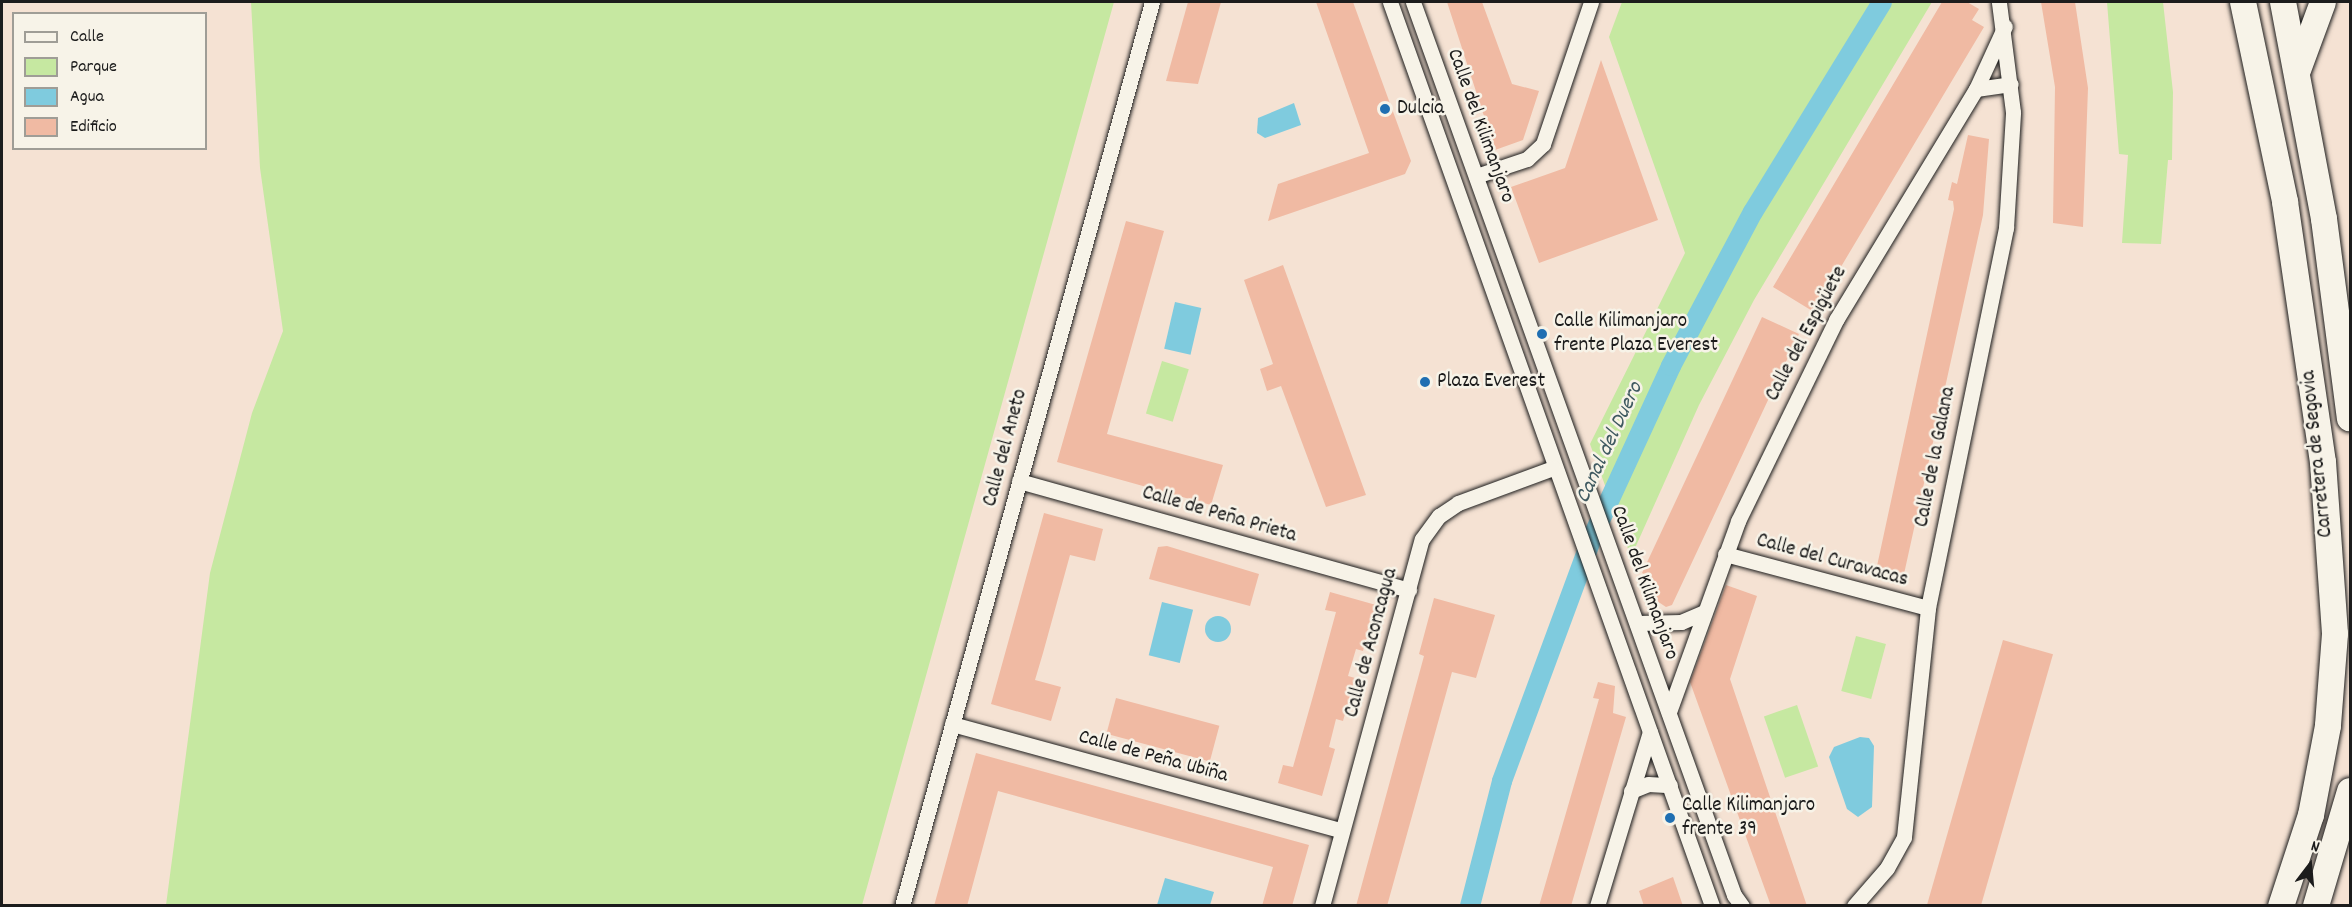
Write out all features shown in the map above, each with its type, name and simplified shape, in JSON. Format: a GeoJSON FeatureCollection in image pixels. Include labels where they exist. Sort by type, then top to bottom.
{"type":"FeatureCollection","features":[{"type":"Feature","properties":{"kind":"highway","name":"Carretera de Segovia"},"geometry":{"type":"LineString","coordinates":[[2242,2],[2284,202],[2321,450],[2335,634],[2328,726],[2311,815],[2281,906]]}},
{"type":"Feature","properties":{"kind":"highway","name":"Carretera de Segovia"},"geometry":{"type":"LineString","coordinates":[[2283,2],[2298,70],[2350,418]]}},
{"type":"Feature","properties":{"kind":"highway"},"geometry":{"type":"LineString","coordinates":[[2298,70],[2323,2]]}},
{"type":"Feature","properties":{"kind":"highway"},"geometry":{"type":"LineString","coordinates":[[2316,906],[2350,791]]}},
{"type":"Feature","properties":{"kind":"street","name":"Calle del Aneto"},"geometry":{"type":"LineString","coordinates":[[902,906],[1152,2]]}},
{"type":"Feature","properties":{"kind":"street","name":"Calle del Kilimanjaro"},"geometry":{"type":"LineString","coordinates":[[1390,2],[1553,468],[1576,526],[1712,906]]}},
{"type":"Feature","properties":{"kind":"street","name":"Calle del Kilimanjaro"},"geometry":{"type":"LineString","coordinates":[[1413,2],[1734,895],[1742,906]]}},
{"type":"Feature","properties":{"kind":"street"},"geometry":{"type":"LineString","coordinates":[[1476,176],[1527,159],[1543,144],[1591,2]]}},
{"type":"Feature","properties":{"kind":"street","name":"Calle de la Galana"},"geometry":{"type":"LineString","coordinates":[[1854,906],[1887,868],[1904,837],[1928,608],[2006,228],[2013,154],[2011,84],[2005,26],[1999,2]]}},
{"type":"Feature","properties":{"kind":"street","name":"Calle del Espigüete"},"geometry":{"type":"LineString","coordinates":[[1669,712],[1702,613],[1725,554],[1836,320],[1976,89],[2005,26]]}},
{"type":"Feature","properties":{"kind":"street"},"geometry":{"type":"LineString","coordinates":[[1976,89],[2011,84]]}},
{"type":"Feature","properties":{"kind":"street","name":"Calle de Aconcagua"},"geometry":{"type":"LineString","coordinates":[[1322,906],[1422,539],[1439,516],[1458,503],[1553,468]]}},
{"type":"Feature","properties":{"kind":"street","name":"Calle de Peña Prieta"},"geometry":{"type":"LineString","coordinates":[[1019,481],[1408,590]]}},
{"type":"Feature","properties":{"kind":"street","name":"Calle del Curavacas"},"geometry":{"type":"LineString","coordinates":[[1725,554],[1928,608]]}},
{"type":"Feature","properties":{"kind":"street"},"geometry":{"type":"LineString","coordinates":[[1638,623],[1681,622],[1702,613]]}},
{"type":"Feature","properties":{"kind":"street","name":"Calle de Peña Ubiña"},"geometry":{"type":"LineString","coordinates":[[952,724],[1342,831]]}},
{"type":"Feature","properties":{"kind":"street"},"geometry":{"type":"LineString","coordinates":[[1598,906],[1650,732]]}},
{"type":"Feature","properties":{"kind":"street"},"geometry":{"type":"LineString","coordinates":[[1631,791],[1648,784],[1670,785]]}},
{"type":"Feature","properties":{"kind":"green space"},"geometry":{"type":"Polygon","coordinates":[[[251,2],[1114,2],[862,905],[166,905],[210,573],[252,413],[283,331],[260,168],[251,2]]]}},
{"type":"Feature","properties":{"kind":"green space"},"geometry":{"type":"Polygon","coordinates":[[[1622,2],[1932,2],[1754,300],[1699,405],[1631,557],[1590,444],[1685,253],[1609,37],[1622,2]]]}},
{"type":"Feature","properties":{"kind":"green space"},"geometry":{"type":"Polygon","coordinates":[[[2107,2],[2163,2],[2173,92],[2172,160],[2168,160],[2161,244],[2122,243],[2128,155],[2119,154],[2107,2]]]}},
{"type":"Feature","properties":{"kind":"green space"},"geometry":{"type":"Polygon","coordinates":[[[1162,361],[1189,369],[1173,422],[1146,414],[1162,361]]]}},
{"type":"Feature","properties":{"kind":"green space"},"geometry":{"type":"Polygon","coordinates":[[[1856,636],[1886,644],[1871,699],[1841,691],[1856,636]]]}},
{"type":"Feature","properties":{"kind":"green space"},"geometry":{"type":"Polygon","coordinates":[[[1797,705],[1818,766],[1785,778],[1764,716],[1797,705]]]}},
{"type":"Feature","properties":{"kind":"water"},"geometry":{"type":"Polygon","coordinates":[[[1294,103],[1301,125],[1265,138],[1257,133],[1258,118],[1294,103]]]}},
{"type":"Feature","properties":{"kind":"water"},"geometry":{"type":"Polygon","coordinates":[[[1175,302],[1201,308],[1191,355],[1164,349],[1175,302]]]}},
{"type":"Feature","properties":{"kind":"water"},"geometry":{"type":"Polygon","coordinates":[[[1162,602],[1193,610],[1180,663],[1149,655],[1162,602]]]}},
{"type":"Feature","properties":{"kind":"water"},"geometry":{"type":"Polygon","coordinates":[[[1218,616],[1227,620],[1231,629],[1227,638],[1218,642],[1209,638],[1205,629],[1209,620],[1218,616]]]}},
{"type":"Feature","properties":{"kind":"water"},"geometry":{"type":"Polygon","coordinates":[[[1860,737],[1869,738],[1874,746],[1872,807],[1858,817],[1847,809],[1829,757],[1834,747],[1860,737]]]}},
{"type":"Feature","properties":{"kind":"water"},"geometry":{"type":"Polygon","coordinates":[[[1165,878],[1214,892],[1210,905],[1157,905],[1165,878]]]}},
{"type":"Feature","properties":{"kind":"building"},"geometry":{"type":"Polygon","coordinates":[[[1188,2],[1221,2],[1198,84],[1166,81],[1188,2]]]}},
{"type":"Feature","properties":{"kind":"building"},"geometry":{"type":"Polygon","coordinates":[[[1316,2],[1353,2],[1411,161],[1405,174],[1268,221],[1278,184],[1369,153],[1316,2]]]}},
{"type":"Feature","properties":{"kind":"building"},"geometry":{"type":"Polygon","coordinates":[[[1447,2],[1482,2],[1512,84],[1539,91],[1523,140],[1495,150],[1447,2]]]}},
{"type":"Feature","properties":{"kind":"building"},"geometry":{"type":"Polygon","coordinates":[[[1942,2],[1967,2],[1979,9],[1972,20],[1984,27],[1814,312],[1773,287],[1942,2]]]}},
{"type":"Feature","properties":{"kind":"building"},"geometry":{"type":"Polygon","coordinates":[[[2041,2],[2075,2],[2088,88],[2083,227],[2053,223],[2055,87],[2041,2]]]}},
{"type":"Feature","properties":{"kind":"building"},"geometry":{"type":"Polygon","coordinates":[[[1601,60],[1658,220],[1539,263],[1511,187],[1565,168],[1601,60]]]}},
{"type":"Feature","properties":{"kind":"building"},"geometry":{"type":"Polygon","coordinates":[[[1968,135],[1989,139],[1983,215],[1904,574],[1877,566],[1954,209],[1953,201],[1948,200],[1952,182],[1957,184],[1968,135]]]}},
{"type":"Feature","properties":{"kind":"building"},"geometry":{"type":"Polygon","coordinates":[[[1126,221],[1164,231],[1107,434],[1223,465],[1211,505],[1057,462],[1126,221]]]}},
{"type":"Feature","properties":{"kind":"building"},"geometry":{"type":"Polygon","coordinates":[[[1283,265],[1366,495],[1326,507],[1281,386],[1267,391],[1260,369],[1273,364],[1244,280],[1283,265]]]}},
{"type":"Feature","properties":{"kind":"building"},"geometry":{"type":"Polygon","coordinates":[[[1762,317],[1799,334],[1672,605],[1666,607],[1645,593],[1652,578],[1642,573],[1762,317]]]}},
{"type":"Feature","properties":{"kind":"building"},"geometry":{"type":"Polygon","coordinates":[[[1044,513],[1103,529],[1095,561],[1070,555],[1035,680],[1061,687],[1051,721],[991,704],[1044,513]]]}},
{"type":"Feature","properties":{"kind":"building"},"geometry":{"type":"Polygon","coordinates":[[[1167,546],[1259,574],[1250,606],[1149,579],[1158,547],[1167,546]]]}},
{"type":"Feature","properties":{"kind":"building"},"geometry":{"type":"Polygon","coordinates":[[[1726,585],[1757,596],[1730,679],[1807,906],[1771,906],[1690,682],[1726,585]]]}},
{"type":"Feature","properties":{"kind":"building"},"geometry":{"type":"Polygon","coordinates":[[[1330,592],[1376,605],[1363,651],[1356,649],[1348,676],[1355,678],[1343,721],[1336,719],[1329,747],[1335,749],[1322,796],[1278,783],[1283,765],[1293,767],[1336,612],[1325,610],[1330,592]]]}},
{"type":"Feature","properties":{"kind":"building"},"geometry":{"type":"Polygon","coordinates":[[[1434,598],[1495,615],[1476,678],[1452,672],[1387,906],[1356,906],[1424,656],[1419,654],[1434,598]]]}},
{"type":"Feature","properties":{"kind":"building"},"geometry":{"type":"Polygon","coordinates":[[[2003,640],[2053,654],[1981,906],[1927,904],[2003,640]]]}},
{"type":"Feature","properties":{"kind":"building"},"geometry":{"type":"Polygon","coordinates":[[[1598,682],[1615,686],[1613,713],[1626,717],[1571,906],[1539,906],[1599,699],[1593,698],[1598,682]]]}},
{"type":"Feature","properties":{"kind":"building"},"geometry":{"type":"Polygon","coordinates":[[[1116,698],[1219,726],[1210,761],[1106,734],[1116,698]]]}},
{"type":"Feature","properties":{"kind":"building"},"geometry":{"type":"Polygon","coordinates":[[[976,753],[1309,845],[1292,906],[1262,906],[1273,867],[998,791],[967,906],[934,906],[976,753]]]}},
{"type":"Feature","properties":{"kind":"building"},"geometry":{"type":"Polygon","coordinates":[[[1673,877],[1683,906],[1644,906],[1639,891],[1673,877]]]}},
{"type":"Feature","properties":{"kind":"waterway","name":"Canal del Duero"},"geometry":{"type":"LineString","coordinates":[[1470,906],[1502,781],[1592,538],[1671,366],[1753,212],[1882,2]]}},
{"type":"Feature","properties":{"kind":"place","name":"Dulcia"},"geometry":{"type":"Point","coordinates":[1385,109]}},
{"type":"Feature","properties":{"kind":"place","name":"Calle Kilimanjaro frente Plaza Everest"},"geometry":{"type":"Point","coordinates":[1542,334]}},
{"type":"Feature","properties":{"kind":"place","name":"Plaza Everest"},"geometry":{"type":"Point","coordinates":[1425,382]}},
{"type":"Feature","properties":{"kind":"place","name":"Calle Kilimanjaro frente 39"},"geometry":{"type":"Point","coordinates":[1670,818]}}]}
